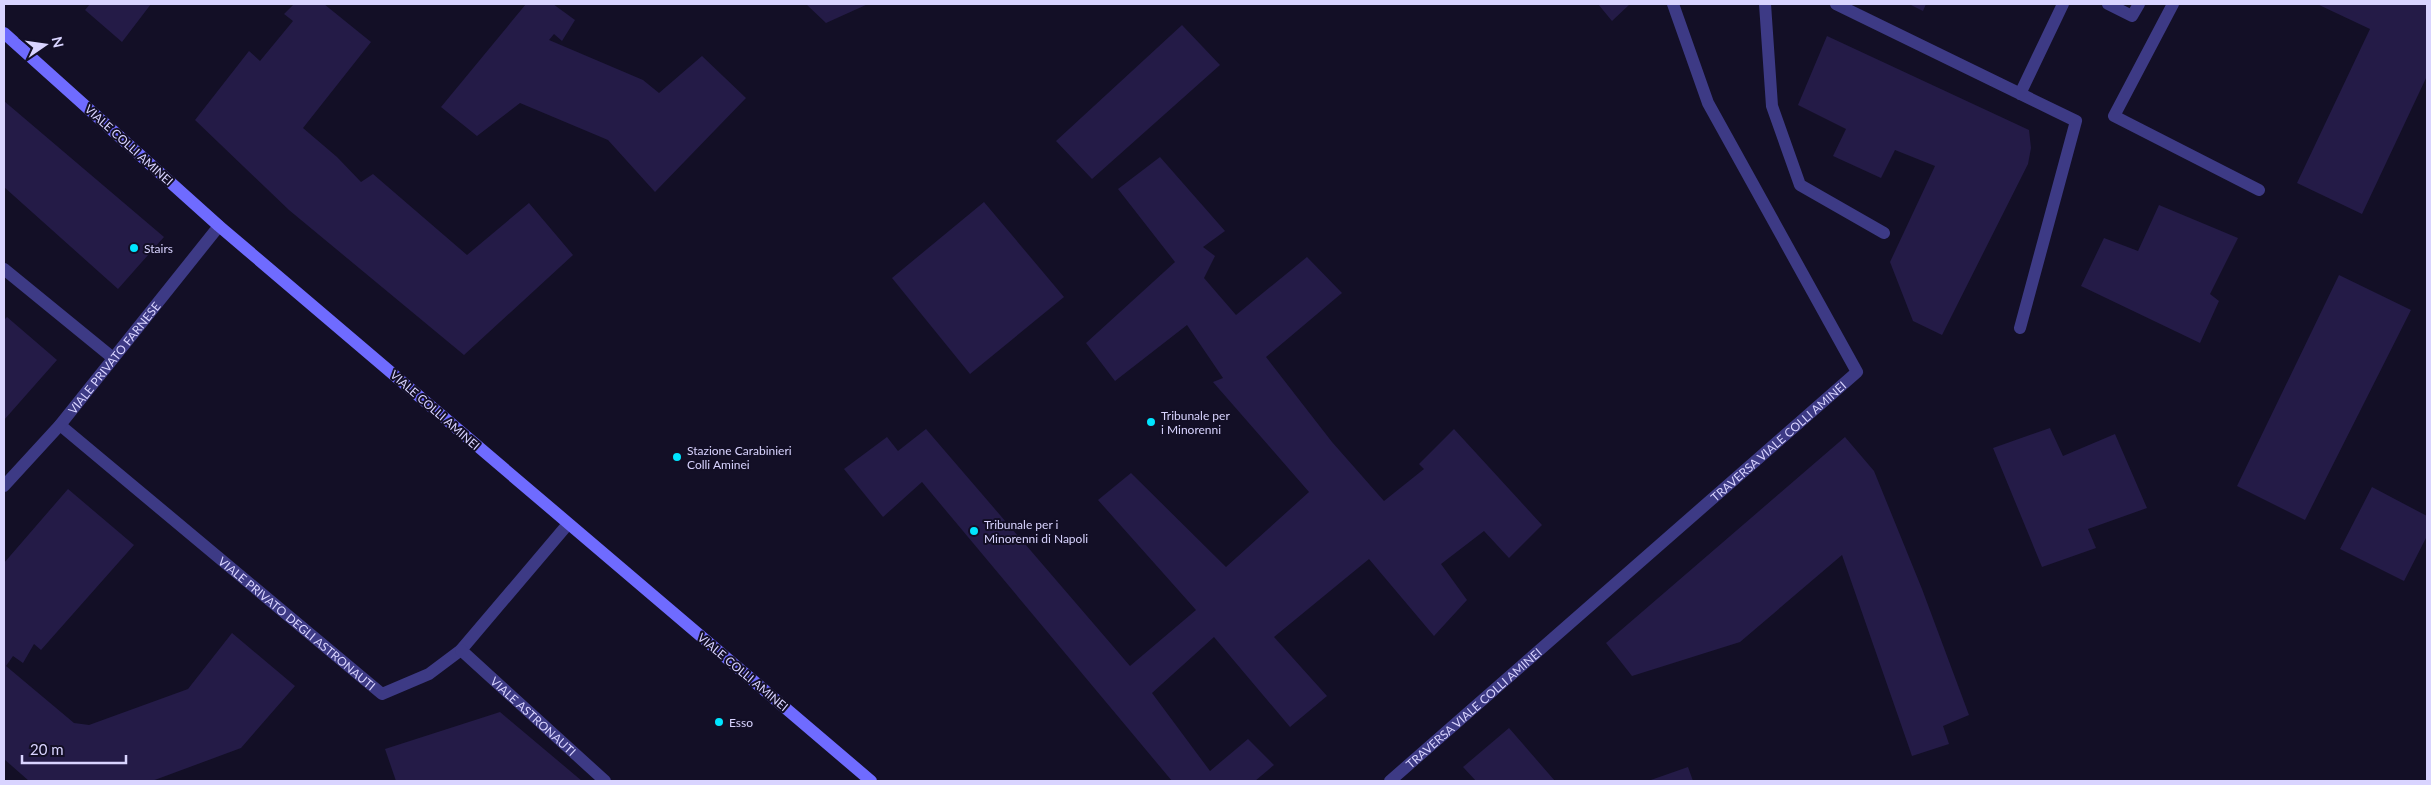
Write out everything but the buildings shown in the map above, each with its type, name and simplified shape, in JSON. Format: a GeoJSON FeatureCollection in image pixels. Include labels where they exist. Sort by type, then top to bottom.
{"type":"FeatureCollection","features":[{"type":"Feature","properties":{"kind":"main road","name":"VIALE COLLI AMINEI"},"geometry":{"type":"LineString","coordinates":[[4,33],[219,226],[871,781]]}},
{"type":"Feature","properties":{"kind":"street","name":"TRAVERSA VIALE COLLI AMINEI"},"geometry":{"type":"LineString","coordinates":[[1390,781],[1857,372],[1708,104],[1673,4]]}},
{"type":"Feature","properties":{"kind":"street"},"geometry":{"type":"LineString","coordinates":[[1765,4],[1772,106],[1800,185],[1884,233]]}},
{"type":"Feature","properties":{"kind":"street"},"geometry":{"type":"LineString","coordinates":[[1836,4],[2076,121],[2020,328]]}},
{"type":"Feature","properties":{"kind":"street"},"geometry":{"type":"LineString","coordinates":[[2020,94],[2064,4]]}},
{"type":"Feature","properties":{"kind":"street"},"geometry":{"type":"LineString","coordinates":[[2108,4],[2132,16],[2138,4]]}},
{"type":"Feature","properties":{"kind":"street"},"geometry":{"type":"LineString","coordinates":[[2174,4],[2114,116],[2259,190]]}},
{"type":"Feature","properties":{"kind":"street","name":"VIALE PRIVATO FARNESE"},"geometry":{"type":"LineString","coordinates":[[4,486],[60,425],[219,226]]}},
{"type":"Feature","properties":{"kind":"street"},"geometry":{"type":"LineString","coordinates":[[4,269],[113,358]]}},
{"type":"Feature","properties":{"kind":"street","name":"VIALE PRIVATO DEGLI ASTRONAUTI"},"geometry":{"type":"LineString","coordinates":[[60,425],[382,694],[428,674],[461,650],[568,524]]}},
{"type":"Feature","properties":{"kind":"street","name":"VIALE ASTRONAUTI"},"geometry":{"type":"LineString","coordinates":[[461,650],[605,781]]}},
{"type":"Feature","properties":{"kind":"place","name":"Stairs"},"geometry":{"type":"Point","coordinates":[134,248]}},
{"type":"Feature","properties":{"kind":"place","name":"Tribunale per i Minorenni"},"geometry":{"type":"Point","coordinates":[1151,422]}},
{"type":"Feature","properties":{"kind":"place","name":"Stazione Carabinieri Colli Aminei"},"geometry":{"type":"Point","coordinates":[677,457]}},
{"type":"Feature","properties":{"kind":"place","name":"Tribunale per i Minorenni di Napoli"},"geometry":{"type":"Point","coordinates":[974,531]}},
{"type":"Feature","properties":{"kind":"place","name":"Esso"},"geometry":{"type":"Point","coordinates":[719,722]}}]}
